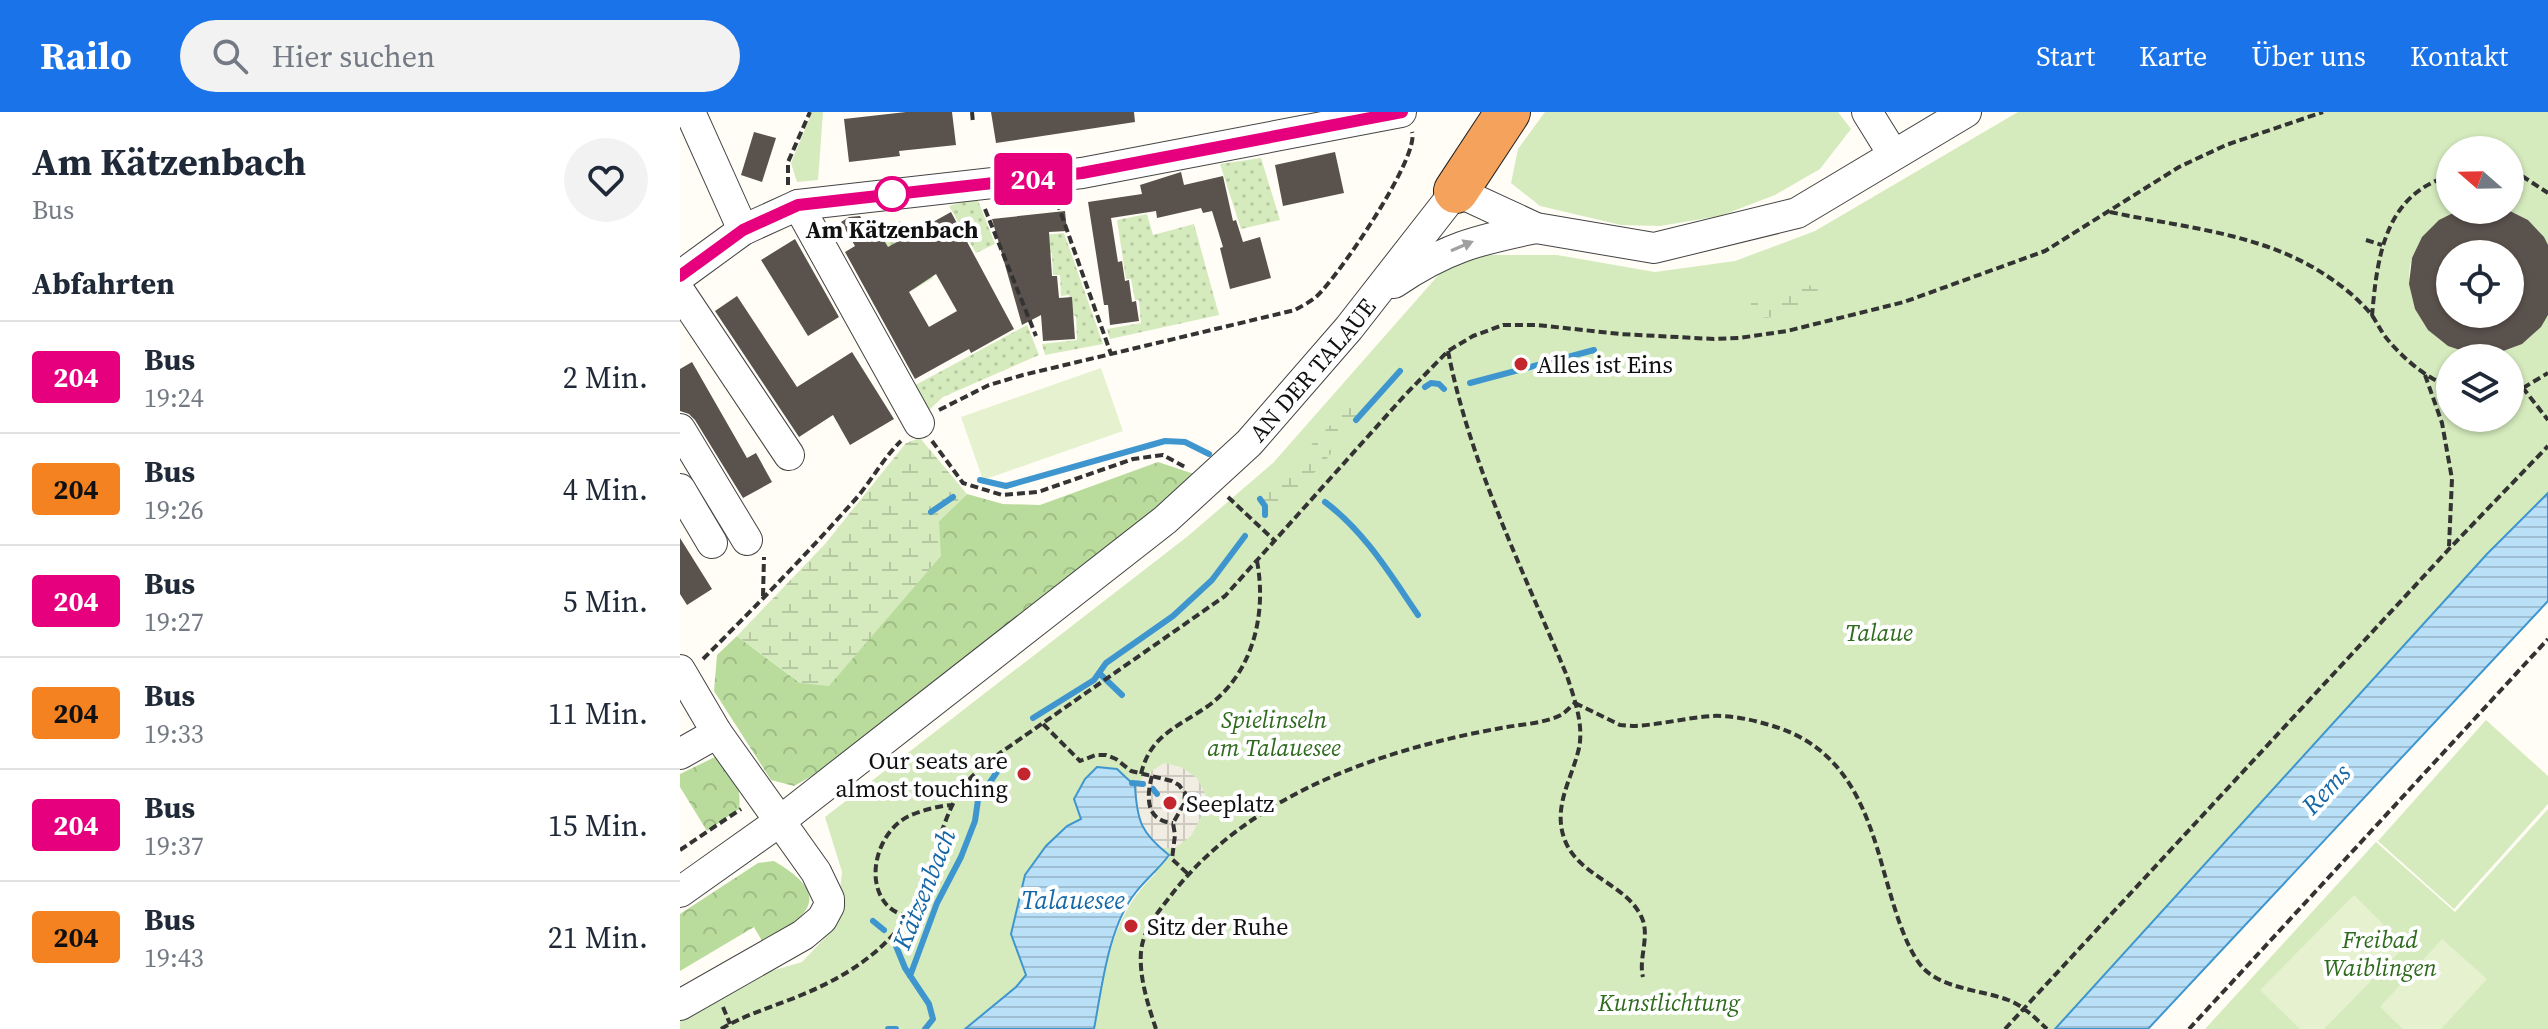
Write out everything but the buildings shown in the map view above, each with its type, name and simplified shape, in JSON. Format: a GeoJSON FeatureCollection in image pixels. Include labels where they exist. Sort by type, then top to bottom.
{"type":"FeatureCollection","features":[{"type":"Feature","properties":{"kind":"highway"},"geometry":{"type":"LineString","coordinates":[[1456,191],[1501,124]]}},
{"type":"Feature","properties":{"kind":"street"},"geometry":{"type":"LineString","coordinates":[[690,112],[743,230]]}},
{"type":"Feature","properties":{"kind":"street"},"geometry":{"type":"LineString","coordinates":[[1867,112],[1893,154]]}},
{"type":"Feature","properties":{"kind":"street"},"geometry":{"type":"LineString","coordinates":[[1456,191],[1536,228],[1654,248],[1797,213],[1966,112]]}},
{"type":"Feature","properties":{"kind":"street"},"geometry":{"type":"LineString","coordinates":[[680,276],[743,230],[798,205],[1082,173],[1331,118],[1406,119]]}},
{"type":"Feature","properties":{"kind":"street","name":"AN DER TALAUE"},"geometry":{"type":"LineString","coordinates":[[680,892],[780,821],[1165,520],[1249,443],[1371,299],[1456,191]]}},
{"type":"Feature","properties":{"kind":"street"},"geometry":{"type":"LineString","coordinates":[[798,205],[919,423]]}},
{"type":"Feature","properties":{"kind":"street"},"geometry":{"type":"LineString","coordinates":[[1371,299],[1439,255],[1477,240],[1536,228]]}},
{"type":"Feature","properties":{"kind":"street"},"geometry":{"type":"LineString","coordinates":[[680,292],[789,455]]}},
{"type":"Feature","properties":{"kind":"street"},"geometry":{"type":"LineString","coordinates":[[680,429],[747,540]]}},
{"type":"Feature","properties":{"kind":"street"},"geometry":{"type":"LineString","coordinates":[[680,489],[712,543]]}},
{"type":"Feature","properties":{"kind":"street"},"geometry":{"type":"LineString","coordinates":[[680,1005],[803,935],[826,913],[829,899],[825,885],[717,733],[682,674]]}},
{"type":"Feature","properties":{"kind":"street"},"geometry":{"type":"LineString","coordinates":[[680,754],[717,733]]}},
{"type":"Feature","properties":{"kind":"path"},"geometry":{"type":"LineString","coordinates":[[798,205],[786,183],[788,162],[810,112]]}},
{"type":"Feature","properties":{"kind":"path"},"geometry":{"type":"LineString","coordinates":[[972,112],[973,123]]}},
{"type":"Feature","properties":{"kind":"path"},"geometry":{"type":"LineString","coordinates":[[721,1029],[855,969],[886,942],[908,917],[928,875],[953,805],[973,776],[1000,753],[1225,596],[1405,395],[1448,351],[1473,336],[1503,325],[1537,325],[1620,334],[1714,339],[1787,331],[1904,302],[2045,251],[2179,167],[2226,145],[2323,112]]}},
{"type":"Feature","properties":{"kind":"path"},"geometry":{"type":"LineString","coordinates":[[951,402],[1011,378],[1295,310],[1316,297],[1352,250],[1405,167],[1415,140],[1406,119]]}},
{"type":"Feature","properties":{"kind":"path"},"geometry":{"type":"LineString","coordinates":[[1049,177],[1111,354]]}},
{"type":"Feature","properties":{"kind":"path"},"geometry":{"type":"LineString","coordinates":[[2524,177],[2548,193]]}},
{"type":"Feature","properties":{"kind":"path"},"geometry":{"type":"LineString","coordinates":[[2372,316],[2382,245],[2393,221],[2422,188],[2436,182]]}},
{"type":"Feature","properties":{"kind":"path"},"geometry":{"type":"LineString","coordinates":[[975,185],[1036,336]]}},
{"type":"Feature","properties":{"kind":"path"},"geometry":{"type":"LineString","coordinates":[[2110,212],[2251,240],[2304,261],[2354,297],[2372,316],[2387,339],[2425,375],[2436,380]]}},
{"type":"Feature","properties":{"kind":"path"},"geometry":{"type":"LineString","coordinates":[[2366,240],[2382,245]]}},
{"type":"Feature","properties":{"kind":"path"},"geometry":{"type":"LineString","coordinates":[[1448,351],[1462,414],[1474,450],[1567,676],[1575,703],[1581,730],[1579,749],[1563,794],[1561,817],[1564,839],[1575,858],[1631,903],[1641,917],[1645,931],[1640,966],[1643,977]]}},
{"type":"Feature","properties":{"kind":"path"},"geometry":{"type":"LineString","coordinates":[[2524,387],[2548,373]]}},
{"type":"Feature","properties":{"kind":"path"},"geometry":{"type":"LineString","coordinates":[[2425,375],[2442,423],[2452,479],[2449,549]]}},
{"type":"Feature","properties":{"kind":"path"},"geometry":{"type":"LineString","coordinates":[[2524,389],[2548,420]]}},
{"type":"Feature","properties":{"kind":"path"},"geometry":{"type":"LineString","coordinates":[[682,674],[806,556],[870,483],[892,450],[919,423],[963,483],[1002,495],[1038,492],[1133,459],[1163,455],[1191,470]]}},
{"type":"Feature","properties":{"kind":"path"},"geometry":{"type":"LineString","coordinates":[[2005,1029],[2548,446]]}},
{"type":"Feature","properties":{"kind":"path"},"geometry":{"type":"LineString","coordinates":[[1228,497],[1275,541]]}},
{"type":"Feature","properties":{"kind":"path"},"geometry":{"type":"LineString","coordinates":[[1141,774],[1156,741],[1210,704],[1242,670],[1257,623],[1260,578],[1257,561]]}},
{"type":"Feature","properties":{"kind":"path"},"geometry":{"type":"LineString","coordinates":[[2189,1029],[2548,639]]}},
{"type":"Feature","properties":{"kind":"path"},"geometry":{"type":"LineString","coordinates":[[1156,1029],[1143,978],[1141,953],[1144,936],[1188,874],[1225,839],[1247,823],[1322,781],[1379,758],[1438,741],[1536,722],[1561,714],[1575,703]]}},
{"type":"Feature","properties":{"kind":"path"},"geometry":{"type":"LineString","coordinates":[[1575,703],[1620,725],[1710,716],[1752,720],[1800,735],[1824,750],[1848,780],[1867,814],[1900,924],[1923,968],[1944,980],[2010,1000],[2047,1029]]}},
{"type":"Feature","properties":{"kind":"path"},"geometry":{"type":"LineString","coordinates":[[1043,724],[1080,761],[1106,755],[1131,771],[1172,781],[1185,793],[1184,804],[1173,823],[1172,859],[1188,874]]}},
{"type":"Feature","properties":{"kind":"path"},"geometry":{"type":"LineString","coordinates":[[1152,776],[1147,796],[1150,809],[1161,821],[1173,823]]}},
{"type":"Feature","properties":{"kind":"path"},"geometry":{"type":"LineString","coordinates":[[680,850],[760,795]]}},
{"type":"Feature","properties":{"kind":"path"},"geometry":{"type":"LineString","coordinates":[[908,917],[887,905],[880,894],[875,880],[879,851],[887,837],[909,816],[939,806],[953,805]]}},
{"type":"Feature","properties":{"kind":"green space"},"geometry":{"type":"Polygon","coordinates":[[[812,112],[823,112],[818,180],[797,182],[791,163],[812,112]]]}},
{"type":"Feature","properties":{"kind":"green space"},"geometry":{"type":"Polygon","coordinates":[[[1545,112],[1838,112],[1851,129],[1820,169],[1775,195],[1720,216],[1660,226],[1621,225],[1540,206],[1511,183],[1518,149],[1545,112]]]}},
{"type":"Feature","properties":{"kind":"green space","name":"Talaue"},"geometry":{"type":"Polygon","coordinates":[[[2018,112],[2548,112],[2548,245],[2524,218],[2524,136],[2436,136],[2438,224],[2414,254],[2409,276],[2421,318],[2435,335],[2448,344],[2436,344],[2436,432],[2524,432],[2524,344],[2519,344],[2533,334],[2548,315],[2548,493],[2487,554],[2055,1029],[1094,1029],[1106,965],[1119,926],[1128,908],[1155,874],[1149,839],[1136,815],[1135,786],[1117,769],[1081,819],[1067,826],[1012,934],[1026,975],[965,1029],[680,1029],[680,1020],[754,976],[802,962],[836,926],[842,872],[825,817],[1188,536],[1273,463],[1442,271],[1485,255],[1557,255],[1655,272],[1735,261],[1815,231],[2018,112]]]}},
{"type":"Feature","properties":{"kind":"green space"},"geometry":{"type":"Polygon","coordinates":[[[1261,158],[1280,220],[1241,229],[1220,164],[1261,158]]]}},
{"type":"Feature","properties":{"kind":"green space"},"geometry":{"type":"Polygon","coordinates":[[[977,198],[995,244],[976,253],[949,206],[977,198]]]}},
{"type":"Feature","properties":{"kind":"green space"},"geometry":{"type":"Polygon","coordinates":[[[1147,214],[1153,235],[1194,224],[1219,315],[1110,339],[1107,329],[1141,323],[1139,300],[1135,300],[1131,279],[1126,279],[1117,220],[1147,214]]]}},
{"type":"Feature","properties":{"kind":"green space"},"geometry":{"type":"Polygon","coordinates":[[[900,221],[933,278],[913,290],[879,232],[900,221]]]}},
{"type":"Feature","properties":{"kind":"green space"},"geometry":{"type":"Polygon","coordinates":[[[1064,233],[1103,344],[1045,355],[1042,344],[1077,340],[1076,316],[1069,315],[1069,295],[1061,296],[1060,275],[1053,275],[1052,253],[1044,254],[1043,235],[1064,233]]]}},
{"type":"Feature","properties":{"kind":"green space"},"geometry":{"type":"Polygon","coordinates":[[[1807,284],[1826,294],[1820,308],[1766,318],[1751,313],[1751,298],[1807,284]]]}},
{"type":"Feature","properties":{"kind":"green space"},"geometry":{"type":"Polygon","coordinates":[[[1027,325],[1039,355],[943,397],[928,411],[908,389],[1027,325]]]}},
{"type":"Feature","properties":{"kind":"green space"},"geometry":{"type":"Polygon","coordinates":[[[1101,368],[1123,431],[983,480],[961,417],[1101,368]]]}},
{"type":"Feature","properties":{"kind":"green space"},"geometry":{"type":"Polygon","coordinates":[[[1355,407],[1357,421],[1320,467],[1274,513],[1265,517],[1257,509],[1258,500],[1347,408],[1355,407]]]}},
{"type":"Feature","properties":{"kind":"green space"},"geometry":{"type":"Polygon","coordinates":[[[920,438],[967,494],[939,521],[941,556],[829,686],[800,683],[737,636],[825,544],[906,443],[920,438]]]}},
{"type":"Feature","properties":{"kind":"green space"},"geometry":{"type":"Polygon","coordinates":[[[1158,462],[1197,475],[1140,526],[817,773],[794,786],[771,780],[714,691],[717,655],[737,636],[800,683],[939,521],[967,494],[1003,504],[1040,505],[1158,462]]]}},
{"type":"Feature","properties":{"kind":"green space"},"geometry":{"type":"Polygon","coordinates":[[[2486,720],[2548,776],[2548,804],[2454,909],[2378,841],[2486,720]]]}},
{"type":"Feature","properties":{"kind":"green space"},"geometry":{"type":"Polygon","coordinates":[[[715,757],[727,765],[735,778],[739,809],[707,831],[680,787],[680,774],[715,757]]]}},
{"type":"Feature","properties":{"kind":"green space","name":"Freibad Waiblingen"},"geometry":{"type":"Polygon","coordinates":[[[2548,809],[2548,1029],[2205,1029],[2376,842],[2455,912],[2548,809]]]}},
{"type":"Feature","properties":{"kind":"green space"},"geometry":{"type":"Polygon","coordinates":[[[774,861],[804,884],[809,895],[803,914],[762,941],[754,927],[680,971],[680,914],[758,863],[774,861]]]}},
{"type":"Feature","properties":{"kind":"green space"},"geometry":{"type":"Polygon","coordinates":[[[2354,895],[2405,946],[2324,1029],[2300,1029],[2260,990],[2354,895]]]}},
{"type":"Feature","properties":{"kind":"green space"},"geometry":{"type":"Polygon","coordinates":[[[2442,939],[2487,979],[2441,1029],[2403,1029],[2380,1007],[2442,939]]]}},
{"type":"Feature","properties":{"kind":"shaded area","name":"Seeplatz"},"geometry":{"type":"Polygon","coordinates":[[[1164,763],[1181,767],[1197,778],[1206,796],[1205,809],[1191,836],[1175,848],[1160,848],[1149,839],[1136,815],[1135,786],[1145,775],[1164,763]]]}},
{"type":"Feature","properties":{"kind":"water","name":"Rems"},"geometry":{"type":"Polygon","coordinates":[[[2548,493],[2548,601],[2148,1029],[2055,1029],[2487,554],[2548,493]]]}},
{"type":"Feature","properties":{"kind":"water","name":"Talauesee"},"geometry":{"type":"Polygon","coordinates":[[[1097,767],[1117,769],[1135,786],[1142,825],[1152,840],[1169,855],[1136,892],[1119,922],[1108,958],[1094,1029],[965,1029],[1026,975],[1011,934],[1025,875],[1046,846],[1067,826],[1081,819],[1074,799],[1085,779],[1097,767]]]}},
{"type":"Feature","properties":{"kind":"waterway"},"geometry":{"type":"LineString","coordinates":[[1470,383],[1594,350]]}},
{"type":"Feature","properties":{"kind":"waterway"},"geometry":{"type":"LineString","coordinates":[[1356,420],[1400,371]]}},
{"type":"Feature","properties":{"kind":"waterway"},"geometry":{"type":"LineString","coordinates":[[1425,387],[1431,383],[1439,384],[1444,389]]}},
{"type":"Feature","properties":{"kind":"waterway","name":"Kätzenbach"},"geometry":{"type":"LineString","coordinates":[[980,480],[1006,486],[1165,441],[1185,442],[1209,454]]}},
{"type":"Feature","properties":{"kind":"waterway","name":"Kätzenbach"},"geometry":{"type":"LineString","coordinates":[[931,512],[953,497]]}},
{"type":"Feature","properties":{"kind":"waterway","name":"Kätzenbach"},"geometry":{"type":"LineString","coordinates":[[1260,499],[1265,506],[1265,515]]}},
{"type":"Feature","properties":{"kind":"waterway"},"geometry":{"type":"LineString","coordinates":[[1325,502],[1365,540],[1418,615]]}},
{"type":"Feature","properties":{"kind":"waterway","name":"Kätzenbach"},"geometry":{"type":"LineString","coordinates":[[1033,718],[1094,680],[1106,663],[1173,616],[1212,580],[1245,536]]}},
{"type":"Feature","properties":{"kind":"waterway"},"geometry":{"type":"LineString","coordinates":[[1099,673],[1122,695]]}},
{"type":"Feature","properties":{"kind":"waterway","name":"Kätzenbach"},"geometry":{"type":"LineString","coordinates":[[910,976],[937,903],[961,857],[975,821],[978,800],[1003,763]]}},
{"type":"Feature","properties":{"kind":"waterway"},"geometry":{"type":"LineString","coordinates":[[1132,783],[1143,784]]}},
{"type":"Feature","properties":{"kind":"waterway"},"geometry":{"type":"LineString","coordinates":[[1153,789],[1157,794]]}},
{"type":"Feature","properties":{"kind":"waterway"},"geometry":{"type":"LineString","coordinates":[[873,921],[884,930]]}},
{"type":"Feature","properties":{"kind":"waterway","name":"Kätzenbach"},"geometry":{"type":"LineString","coordinates":[[896,946],[905,968],[929,1004],[933,1019],[925,1029]]}},
{"type":"Feature","properties":{"kind":"waterway","name":"Kätzenbach"},"geometry":{"type":"LineString","coordinates":[[888,1029],[896,1029]]}},
{"type":"Feature","properties":{"kind":"bus line","name":"204"},"geometry":{"type":"LineString","coordinates":[[680,276],[743,230],[798,205],[1082,173],[1402,112]]}},
{"type":"Feature","properties":{"kind":"place","name":"Am Kätzenbach"},"geometry":{"type":"Point","coordinates":[892,194]}},
{"type":"Feature","properties":{"kind":"place","name":"Alles ist Eins"},"geometry":{"type":"Point","coordinates":[1521,364]}},
{"type":"Feature","properties":{"kind":"place","name":"Our seats are almost touching"},"geometry":{"type":"Point","coordinates":[1024,774]}},
{"type":"Feature","properties":{"kind":"place","name":"Seeplatz"},"geometry":{"type":"Point","coordinates":[1170,803]}},
{"type":"Feature","properties":{"kind":"place","name":"Sitz der Ruhe"},"geometry":{"type":"Point","coordinates":[1131,926]}},
{"type":"Feature","properties":{"kind":"park label","name":"Spielinseln am Talauesee"},"geometry":{"type":"Point","coordinates":[1274,733]}},
{"type":"Feature","properties":{"kind":"park label","name":"Kunstlichtung"},"geometry":{"type":"Point","coordinates":[1669,1002]}}]}
